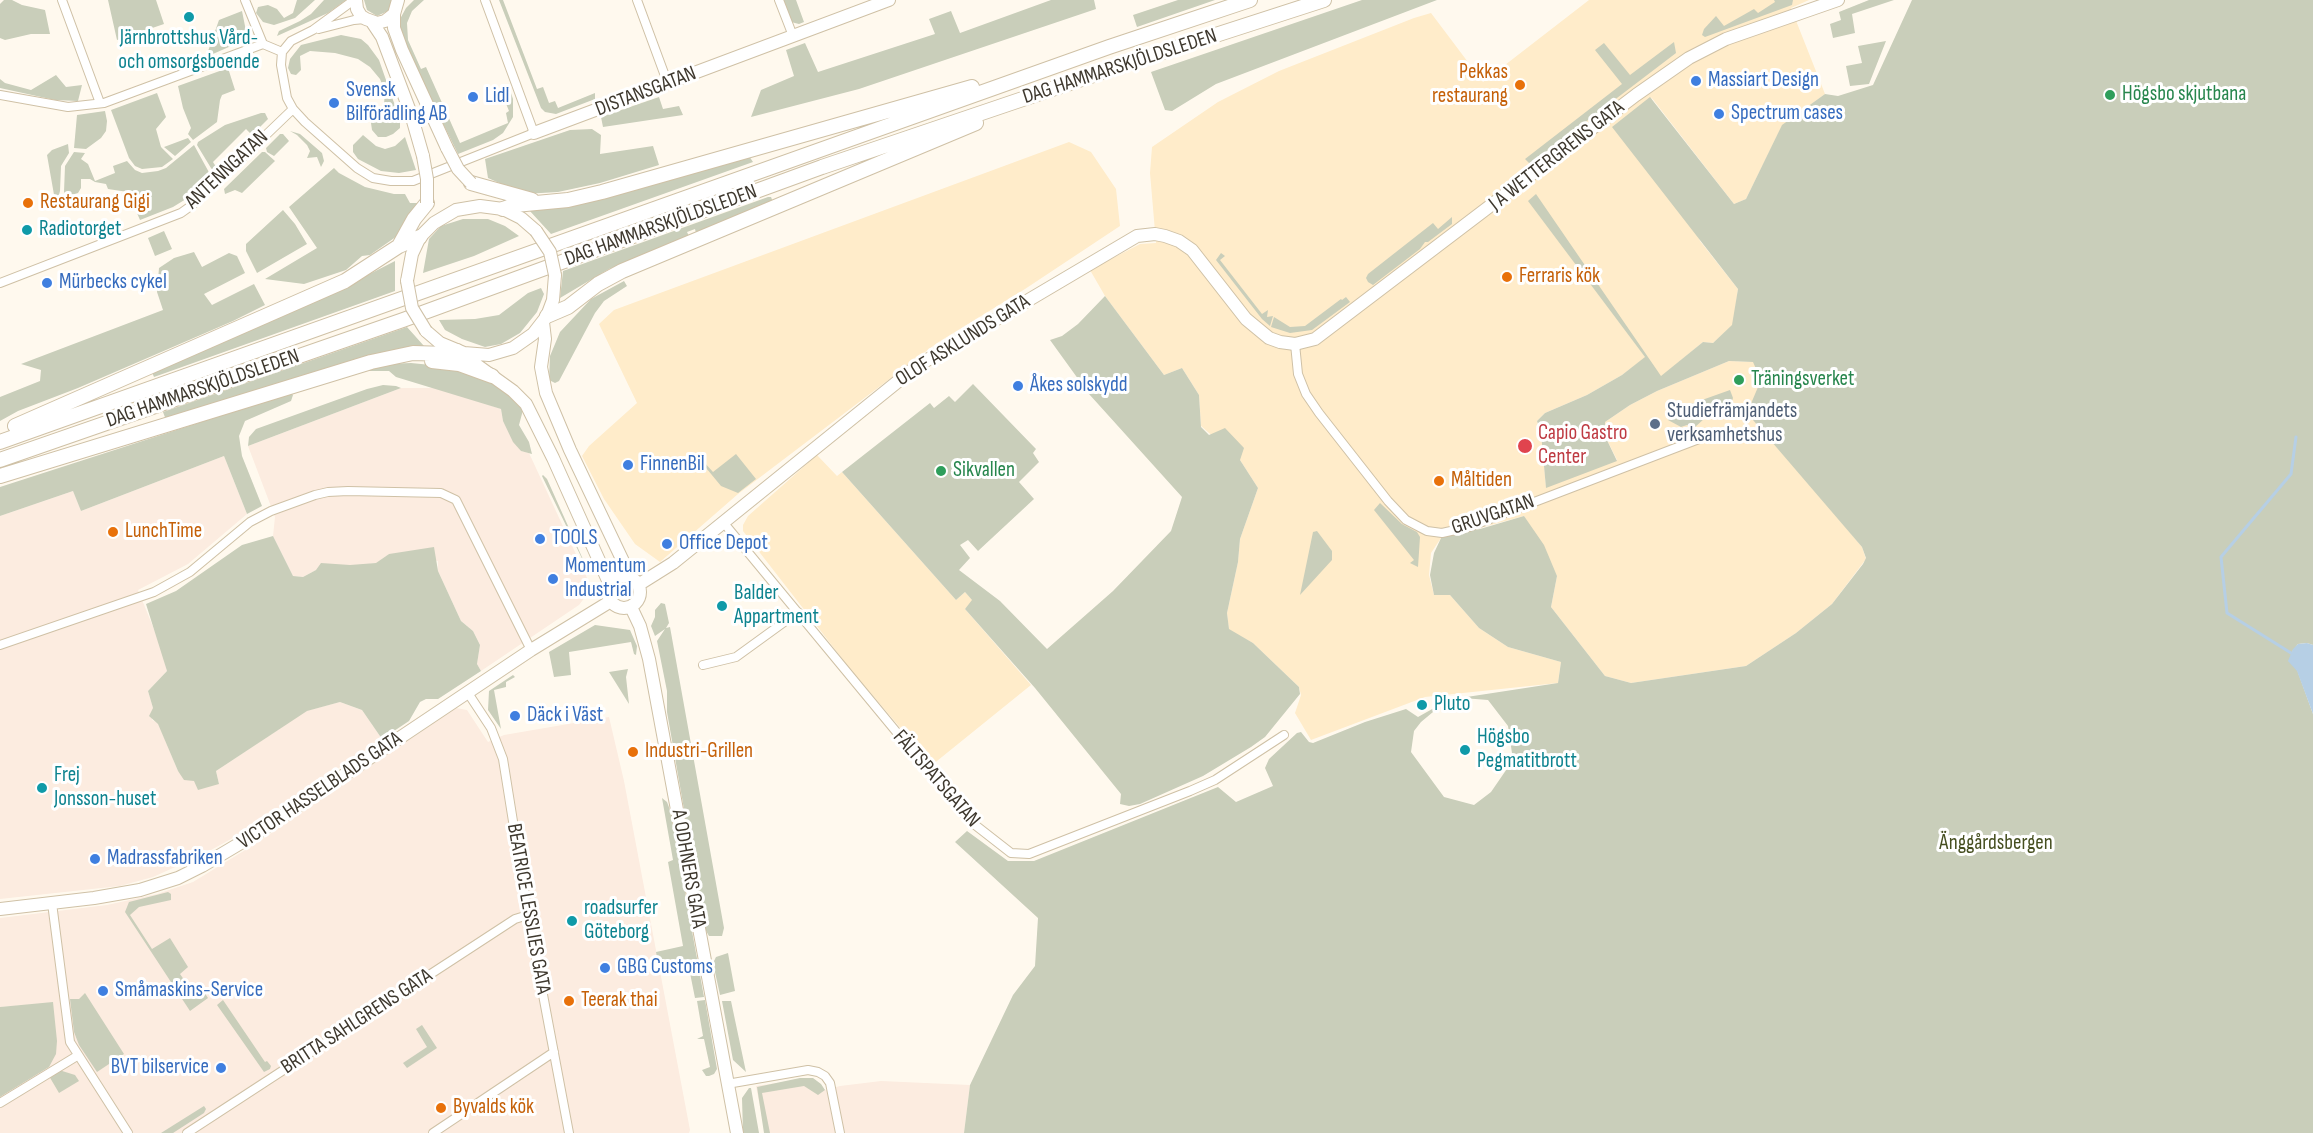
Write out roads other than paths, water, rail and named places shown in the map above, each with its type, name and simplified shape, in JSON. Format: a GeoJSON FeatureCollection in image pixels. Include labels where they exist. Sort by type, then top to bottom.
{"type":"FeatureCollection","features":[{"type":"Feature","properties":{"kind":"main road","name":"DAG HAMMARSKJÖLDSLEDEN"},"geometry":{"type":"LineString","coordinates":[[0,442],[1109,47],[1250,0]]}},
{"type":"Feature","properties":{"kind":"main road","name":"DAG HAMMARSKJÖLDSLEDEN"},"geometry":{"type":"LineString","coordinates":[[0,460],[403,320],[822,167],[1324,0]]}},
{"type":"Feature","properties":{"kind":"main road"},"geometry":{"type":"LineString","coordinates":[[499,208],[568,200],[602,192],[1109,47]]}},
{"type":"Feature","properties":{"kind":"main road"},"geometry":{"type":"LineString","coordinates":[[545,319],[568,307],[598,284],[622,271],[827,184],[1126,64]]}},
{"type":"Feature","properties":{"kind":"main road"},"geometry":{"type":"LineString","coordinates":[[471,183],[541,202]]}},
{"type":"Feature","properties":{"kind":"main road"},"geometry":{"type":"LineString","coordinates":[[399,246],[414,219],[427,203]]}},
{"type":"Feature","properties":{"kind":"main road"},"geometry":{"type":"LineString","coordinates":[[0,433],[345,281],[399,246],[422,235]]}},
{"type":"Feature","properties":{"kind":"main road"},"geometry":{"type":"LineString","coordinates":[[0,476],[352,367],[413,353],[461,352]]}},
{"type":"Feature","properties":{"kind":"main road"},"geometry":{"type":"LineString","coordinates":[[407,356],[459,364],[492,376]]}},
{"type":"Feature","properties":{"kind":"street"},"geometry":{"type":"LineString","coordinates":[[62,0],[100,103]]}},
{"type":"Feature","properties":{"kind":"street"},"geometry":{"type":"LineString","coordinates":[[245,0],[263,44]]}},
{"type":"Feature","properties":{"kind":"street"},"geometry":{"type":"LineString","coordinates":[[422,235],[438,220],[456,210],[475,206],[499,208],[521,218],[536,231],[550,252],[555,275],[553,300],[545,319],[529,338],[507,350],[483,355],[461,352],[440,343],[426,331],[412,308],[407,281],[409,262],[422,235],[427,203],[427,178],[423,156],[411,114],[382,37],[357,9],[355,0],[313,30],[291,41],[282,52],[284,85],[293,109],[357,168],[373,178],[413,181],[534,133],[485,0]]}},
{"type":"Feature","properties":{"kind":"street"},"geometry":{"type":"LineString","coordinates":[[637,0],[668,84]]}},
{"type":"Feature","properties":{"kind":"street"},"geometry":{"type":"LineString","coordinates":[[779,0],[793,36]]}},
{"type":"Feature","properties":{"kind":"street","name":"DISTANSGATAN"},"geometry":{"type":"LineString","coordinates":[[534,133],[889,0]]}},
{"type":"Feature","properties":{"kind":"street","name":"J A WETTERGRENS GATA"},"geometry":{"type":"LineString","coordinates":[[1295,344],[1315,339],[1331,329],[1636,95],[1689,58],[1726,39],[1838,0]]}},
{"type":"Feature","properties":{"kind":"street"},"geometry":{"type":"LineString","coordinates":[[399,1],[394,14],[394,28],[447,148],[458,169],[499,208]]}},
{"type":"Feature","properties":{"kind":"street"},"geometry":{"type":"LineString","coordinates":[[313,30],[354,20],[385,21],[394,14]]}},
{"type":"Feature","properties":{"kind":"street"},"geometry":{"type":"LineString","coordinates":[[0,95],[68,107],[104,103],[263,44],[282,52]]}},
{"type":"Feature","properties":{"kind":"street","name":"ANTENNGATAN"},"geometry":{"type":"LineString","coordinates":[[0,283],[181,213],[195,203],[293,109]]}},
{"type":"Feature","properties":{"kind":"street","name":"OLOF ASKLUNDS GATA"},"geometry":{"type":"LineString","coordinates":[[635,581],[663,570],[917,366],[1137,236],[1155,234],[1179,241],[1201,259],[1246,319],[1261,333],[1281,342],[1295,344]]}},
{"type":"Feature","properties":{"kind":"street"},"geometry":{"type":"LineString","coordinates":[[461,352],[520,397],[533,416],[610,585],[611,601],[620,608],[631,607],[639,597],[635,581],[570,450],[546,393],[541,367],[545,319]]}},
{"type":"Feature","properties":{"kind":"street","name":"GRUVGATAN"},"geometry":{"type":"LineString","coordinates":[[1295,344],[1298,374],[1306,394],[1319,413],[1388,501],[1406,520],[1426,531],[1442,533],[1469,527],[1712,434]]}},
{"type":"Feature","properties":{"kind":"street"},"geometry":{"type":"LineString","coordinates":[[0,645],[154,592],[190,572],[250,522],[315,495],[348,491],[441,493],[456,500],[531,650]]}},
{"type":"Feature","properties":{"kind":"street","name":"FÄLTSPATSGATAN"},"geometry":{"type":"LineString","coordinates":[[723,522],[970,821],[1011,853],[1029,854],[1190,791],[1215,780],[1284,735]]}},
{"type":"Feature","properties":{"kind":"street"},"geometry":{"type":"LineString","coordinates":[[610,585],[617,578],[635,581]]}},
{"type":"Feature","properties":{"kind":"street","name":"VICTOR HASSELBLADS GATA"},"geometry":{"type":"LineString","coordinates":[[0,909],[140,890],[178,878],[202,866],[260,832],[531,650],[611,601]]}},
{"type":"Feature","properties":{"kind":"street","name":"A ODHNERS GATA"},"geometry":{"type":"LineString","coordinates":[[631,607],[649,659],[736,1133]]}},
{"type":"Feature","properties":{"kind":"street"},"geometry":{"type":"LineString","coordinates":[[703,665],[736,657],[798,612]]}},
{"type":"Feature","properties":{"kind":"street","name":"BEATRICE LESSLIES GATA"},"geometry":{"type":"LineString","coordinates":[[468,693],[491,728],[503,759],[528,915],[569,1133]]}},
{"type":"Feature","properties":{"kind":"street"},"geometry":{"type":"LineString","coordinates":[[52,903],[67,1031],[77,1056],[128,1133]]}},
{"type":"Feature","properties":{"kind":"street","name":"BRITTA SAHLGRENS GATA"},"geometry":{"type":"LineString","coordinates":[[187,1133],[515,919],[528,915]]}},
{"type":"Feature","properties":{"kind":"street"},"geometry":{"type":"LineString","coordinates":[[433,1133],[554,1052]]}},
{"type":"Feature","properties":{"kind":"street"},"geometry":{"type":"LineString","coordinates":[[0,1103],[77,1056]]}},
{"type":"Feature","properties":{"kind":"street"},"geometry":{"type":"LineString","coordinates":[[727,1084],[808,1070],[818,1072],[830,1083],[835,1096],[840,1133]]}},
{"type":"Feature","properties":{"kind":"water"},"geometry":{"type":"Polygon","coordinates":[[[2298,644],[2313,645],[2313,714],[2297,671],[2288,661],[2298,644]]]}},
{"type":"Feature","properties":{"kind":"waterway"},"geometry":{"type":"LineString","coordinates":[[2291,653],[2227,613],[2221,557],[2291,474],[2296,437]]}},
{"type":"Feature","properties":{"kind":"place","name":"Järnbrottshus Vård- och omsorgsboende"},"geometry":{"type":"Point","coordinates":[189,17]}},
{"type":"Feature","properties":{"kind":"place","name":"Massiart Design"},"geometry":{"type":"Point","coordinates":[1696,81]}},
{"type":"Feature","properties":{"kind":"place","name":"Pekkas restaurang"},"geometry":{"type":"Point","coordinates":[1520,85]}},
{"type":"Feature","properties":{"kind":"place","name":"Högsbo skjutbana"},"geometry":{"type":"Point","coordinates":[2110,95]}},
{"type":"Feature","properties":{"kind":"place","name":"Lidl"},"geometry":{"type":"Point","coordinates":[473,97]}},
{"type":"Feature","properties":{"kind":"place","name":"Svensk Bilförädling AB"},"geometry":{"type":"Point","coordinates":[334,103]}},
{"type":"Feature","properties":{"kind":"place","name":"Spectrum cases"},"geometry":{"type":"Point","coordinates":[1719,114]}},
{"type":"Feature","properties":{"kind":"place","name":"Restaurang Gigi"},"geometry":{"type":"Point","coordinates":[28,203]}},
{"type":"Feature","properties":{"kind":"place","name":"Radiotorget"},"geometry":{"type":"Point","coordinates":[27,230]}},
{"type":"Feature","properties":{"kind":"place","name":"Ferraris kök"},"geometry":{"type":"Point","coordinates":[1507,277]}},
{"type":"Feature","properties":{"kind":"place","name":"Mürbecks cykel"},"geometry":{"type":"Point","coordinates":[47,283]}},
{"type":"Feature","properties":{"kind":"place","name":"Träningsverket"},"geometry":{"type":"Point","coordinates":[1739,380]}},
{"type":"Feature","properties":{"kind":"place","name":"Åkes solskydd"},"geometry":{"type":"Point","coordinates":[1018,386]}},
{"type":"Feature","properties":{"kind":"place","name":"Studiefrämjandets verksamhetshus"},"geometry":{"type":"Point","coordinates":[1655,424]}},
{"type":"Feature","properties":{"kind":"place","name":"Capio Gastro Center"},"geometry":{"type":"Point","coordinates":[1525,446]}},
{"type":"Feature","properties":{"kind":"place","name":"FinnenBil"},"geometry":{"type":"Point","coordinates":[628,465]}},
{"type":"Feature","properties":{"kind":"place","name":"Sikvallen"},"geometry":{"type":"Point","coordinates":[941,471]}},
{"type":"Feature","properties":{"kind":"place","name":"Måltiden"},"geometry":{"type":"Point","coordinates":[1439,481]}},
{"type":"Feature","properties":{"kind":"place","name":"LunchTime"},"geometry":{"type":"Point","coordinates":[113,532]}},
{"type":"Feature","properties":{"kind":"place","name":"TOOLS"},"geometry":{"type":"Point","coordinates":[540,539]}},
{"type":"Feature","properties":{"kind":"place","name":"Office Depot"},"geometry":{"type":"Point","coordinates":[667,544]}},
{"type":"Feature","properties":{"kind":"place","name":"Momentum Industrial"},"geometry":{"type":"Point","coordinates":[553,579]}},
{"type":"Feature","properties":{"kind":"place","name":"Balder Appartment"},"geometry":{"type":"Point","coordinates":[722,606]}},
{"type":"Feature","properties":{"kind":"place","name":"Pluto"},"geometry":{"type":"Point","coordinates":[1422,705]}},
{"type":"Feature","properties":{"kind":"place","name":"Däck i Väst"},"geometry":{"type":"Point","coordinates":[515,716]}},
{"type":"Feature","properties":{"kind":"place","name":"Högsbo Pegmatitbrott"},"geometry":{"type":"Point","coordinates":[1465,750]}},
{"type":"Feature","properties":{"kind":"place","name":"Industri-Grillen"},"geometry":{"type":"Point","coordinates":[633,752]}},
{"type":"Feature","properties":{"kind":"place","name":"Frej Jonsson-huset"},"geometry":{"type":"Point","coordinates":[42,788]}},
{"type":"Feature","properties":{"kind":"place","name":"Madrassfabriken"},"geometry":{"type":"Point","coordinates":[95,859]}},
{"type":"Feature","properties":{"kind":"place","name":"roadsurfer Göteborg"},"geometry":{"type":"Point","coordinates":[572,921]}},
{"type":"Feature","properties":{"kind":"place","name":"GBG Customs"},"geometry":{"type":"Point","coordinates":[605,968]}},
{"type":"Feature","properties":{"kind":"place","name":"Småmaskins-Service"},"geometry":{"type":"Point","coordinates":[103,991]}},
{"type":"Feature","properties":{"kind":"place","name":"Teerak thai"},"geometry":{"type":"Point","coordinates":[569,1001]}},
{"type":"Feature","properties":{"kind":"place","name":"BVT bilservice"},"geometry":{"type":"Point","coordinates":[221,1068]}},
{"type":"Feature","properties":{"kind":"place","name":"Byvalds kök"},"geometry":{"type":"Point","coordinates":[441,1108]}},
{"type":"Feature","properties":{"kind":"park label","name":"Änggårdsbergen"},"geometry":{"type":"Point","coordinates":[1996,844]}}]}
